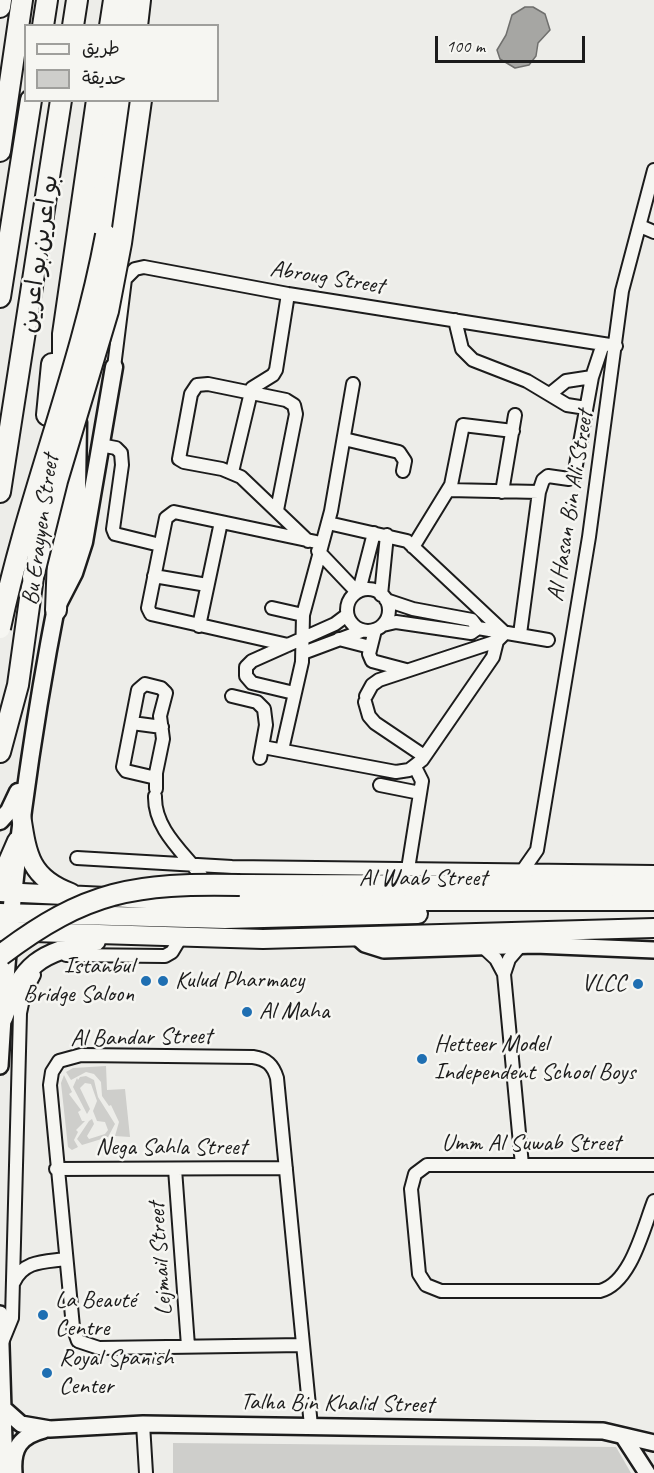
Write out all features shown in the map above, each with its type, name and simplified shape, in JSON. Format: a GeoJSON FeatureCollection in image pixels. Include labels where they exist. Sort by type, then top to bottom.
{"type":"FeatureCollection","features":[{"type":"Feature","properties":{"kind":"highway"},"geometry":{"type":"LineString","coordinates":[[0,7],[1,0]]}},
{"type":"Feature","properties":{"kind":"highway"},"geometry":{"type":"LineString","coordinates":[[0,151],[22,0]]}},
{"type":"Feature","properties":{"kind":"highway"},"geometry":{"type":"LineString","coordinates":[[43,24],[47,0]]}},
{"type":"Feature","properties":{"kind":"highway"},"geometry":{"type":"LineString","coordinates":[[73,24],[76,0]]}},
{"type":"Feature","properties":{"kind":"highway"},"geometry":{"type":"LineString","coordinates":[[98,24],[102,0]]}},
{"type":"Feature","properties":{"kind":"highway"},"geometry":{"type":"LineString","coordinates":[[110,24],[114,0]]}},
{"type":"Feature","properties":{"kind":"highway"},"geometry":{"type":"LineString","coordinates":[[137,24],[140,0]]}},
{"type":"Feature","properties":{"kind":"highway"},"geometry":{"type":"LineString","coordinates":[[150,24],[152,0]]}},
{"type":"Feature","properties":{"kind":"highway"},"geometry":{"type":"LineString","coordinates":[[0,297],[31,102]]}},
{"type":"Feature","properties":{"kind":"highway"},"geometry":{"type":"LineString","coordinates":[[0,492],[61,102]]}},
{"type":"Feature","properties":{"kind":"highway","name":"بو اعرين,بو اعرين"},"geometry":{"type":"LineString","coordinates":[[46,415],[61,272],[87,102]]}},
{"type":"Feature","properties":{"kind":"highway"},"geometry":{"type":"LineString","coordinates":[[56,610],[61,511],[63,334],[98,102]]}},
{"type":"Feature","properties":{"kind":"highway"},"geometry":{"type":"LineString","coordinates":[[0,628],[34,495],[94,295],[106,235],[126,102]]}},
{"type":"Feature","properties":{"kind":"highway"},"geometry":{"type":"LineString","coordinates":[[0,752],[18,685],[33,577],[57,481],[108,311],[141,102]]}},
{"type":"Feature","properties":{"kind":"highway","name":"Bu Erayyen Street"},"geometry":{"type":"LineString","coordinates":[[33,577],[46,415]]}},
{"type":"Feature","properties":{"kind":"highway"},"geometry":{"type":"LineString","coordinates":[[0,956],[43,924],[63,913],[121,891],[236,876],[654,886]]}},
{"type":"Feature","properties":{"kind":"main road"},"geometry":{"type":"LineString","coordinates":[[123,24],[127,0]]}},
{"type":"Feature","properties":{"kind":"main road","name":"Bu Erayyen Street"},"geometry":{"type":"LineString","coordinates":[[17,841],[26,772],[77,490],[79,440],[76,368],[86,266],[111,102]]}},
{"type":"Feature","properties":{"kind":"main road"},"geometry":{"type":"LineString","coordinates":[[56,610],[81,555],[114,367]]}},
{"type":"Feature","properties":{"kind":"main road"},"geometry":{"type":"LineString","coordinates":[[76,368],[95,384],[101,383],[114,367]]}},
{"type":"Feature","properties":{"kind":"main road"},"geometry":{"type":"LineString","coordinates":[[0,821],[9,811],[26,772]]}},
{"type":"Feature","properties":{"kind":"main road"},"geometry":{"type":"LineString","coordinates":[[21,815],[27,852],[35,869],[56,887],[84,898]]}},
{"type":"Feature","properties":{"kind":"main road"},"geometry":{"type":"LineString","coordinates":[[3,1018],[4,888],[17,841]]}},
{"type":"Feature","properties":{"kind":"main road","name":"Al Waab Street"},"geometry":{"type":"LineString","coordinates":[[4,888],[84,898],[192,901],[654,901]]}},
{"type":"Feature","properties":{"kind":"main road"},"geometry":{"type":"LineString","coordinates":[[5,913],[126,919],[289,920],[449,913],[460,909],[467,902]]}},
{"type":"Feature","properties":{"kind":"main road"},"geometry":{"type":"LineString","coordinates":[[30,914],[24,918],[23,925],[37,933]]}},
{"type":"Feature","properties":{"kind":"main road"},"geometry":{"type":"LineString","coordinates":[[3,931],[262,939],[650,930]]}},
{"type":"Feature","properties":{"kind":"main road"},"geometry":{"type":"LineString","coordinates":[[3,1018],[20,978],[37,960],[59,950],[126,935]]}},
{"type":"Feature","properties":{"kind":"street","name":"Al Hasan Bin Ali Street"},"geometry":{"type":"LineString","coordinates":[[523,870],[537,850],[571,643],[609,345],[654,170]]}},
{"type":"Feature","properties":{"kind":"street"},"geometry":{"type":"LineString","coordinates":[[640,226],[654,232]]}},
{"type":"Feature","properties":{"kind":"street","name":"Abroug Street"},"geometry":{"type":"LineString","coordinates":[[114,367],[122,289],[129,272],[135,269],[154,268],[288,294],[609,345]]}},
{"type":"Feature","properties":{"kind":"street"},"geometry":{"type":"LineString","coordinates":[[232,472],[250,393],[254,386],[273,375],[276,370],[288,294]]}},
{"type":"Feature","properties":{"kind":"street"},"geometry":{"type":"LineString","coordinates":[[455,320],[462,349],[473,360],[527,381],[567,405],[586,408]]}},
{"type":"Feature","properties":{"kind":"street"},"geometry":{"type":"LineString","coordinates":[[520,634],[539,492],[543,480],[548,476],[568,480],[574,476],[592,377],[609,345]]}},
{"type":"Feature","properties":{"kind":"street"},"geometry":{"type":"LineString","coordinates":[[550,394],[566,381],[592,377]]}},
{"type":"Feature","properties":{"kind":"street"},"geometry":{"type":"LineString","coordinates":[[277,510],[296,410],[291,402],[202,383],[193,388],[178,459],[232,472],[248,483],[277,510],[316,545],[358,592]]}},
{"type":"Feature","properties":{"kind":"street"},"geometry":{"type":"LineString","coordinates":[[282,750],[303,653],[303,615],[316,545],[328,523],[353,384]]}},
{"type":"Feature","properties":{"kind":"street"},"geometry":{"type":"LineString","coordinates":[[502,492],[515,415]]}},
{"type":"Feature","properties":{"kind":"street"},"geometry":{"type":"LineString","coordinates":[[413,547],[448,490],[463,425],[513,431]]}},
{"type":"Feature","properties":{"kind":"street"},"geometry":{"type":"LineString","coordinates":[[344,439],[399,452],[405,461],[403,471]]}},
{"type":"Feature","properties":{"kind":"street"},"geometry":{"type":"LineString","coordinates":[[100,445],[116,448],[122,453],[113,529],[115,534],[160,545]]}},
{"type":"Feature","properties":{"kind":"street"},"geometry":{"type":"LineString","coordinates":[[448,490],[539,492]]}},
{"type":"Feature","properties":{"kind":"street"},"geometry":{"type":"LineString","coordinates":[[288,645],[151,614],[148,608],[166,518],[171,513],[221,522],[316,545]]}},
{"type":"Feature","properties":{"kind":"street"},"geometry":{"type":"LineString","coordinates":[[199,626],[221,522]]}},
{"type":"Feature","properties":{"kind":"street"},"geometry":{"type":"LineString","coordinates":[[328,523],[401,538],[413,547],[501,637]]}},
{"type":"Feature","properties":{"kind":"street"},"geometry":{"type":"LineString","coordinates":[[373,628],[350,622],[347,615],[348,602],[358,592],[374,533]]}},
{"type":"Feature","properties":{"kind":"street"},"geometry":{"type":"LineString","coordinates":[[387,535],[383,597],[388,613],[373,628],[370,657],[374,663],[407,671]]}},
{"type":"Feature","properties":{"kind":"street"},"geometry":{"type":"LineString","coordinates":[[154,576],[207,585]]}},
{"type":"Feature","properties":{"kind":"street"},"geometry":{"type":"LineString","coordinates":[[358,592],[374,591],[413,609],[472,620],[478,628],[501,637]]}},
{"type":"Feature","properties":{"kind":"street"},"geometry":{"type":"LineString","coordinates":[[272,608],[303,615]]}},
{"type":"Feature","properties":{"kind":"street"},"geometry":{"type":"LineString","coordinates":[[294,693],[257,684],[246,676],[248,664],[335,624],[347,615]]}},
{"type":"Feature","properties":{"kind":"street"},"geometry":{"type":"LineString","coordinates":[[303,653],[339,639],[396,622],[471,633],[478,628]]}},
{"type":"Feature","properties":{"kind":"street"},"geometry":{"type":"LineString","coordinates":[[424,756],[375,723],[369,716],[366,699],[372,685],[379,680],[501,637],[520,634],[571,643]]}},
{"type":"Feature","properties":{"kind":"street"},"geometry":{"type":"LineString","coordinates":[[232,696],[261,705],[265,713],[261,752],[282,750],[396,772],[415,767],[424,756],[493,657],[501,637]]}},
{"type":"Feature","properties":{"kind":"street"},"geometry":{"type":"LineString","coordinates":[[339,639],[370,647]]}},
{"type":"Feature","properties":{"kind":"street"},"geometry":{"type":"LineString","coordinates":[[156,788],[123,767],[139,688],[145,684],[165,690],[160,716],[163,738],[156,788],[158,815],[188,863],[205,881]]}},
{"type":"Feature","properties":{"kind":"street"},"geometry":{"type":"LineString","coordinates":[[252,701],[257,684]]}},
{"type":"Feature","properties":{"kind":"street"},"geometry":{"type":"LineString","coordinates":[[132,723],[162,727]]}},
{"type":"Feature","properties":{"kind":"street"},"geometry":{"type":"LineString","coordinates":[[408,868],[420,793],[421,778],[415,767]]}},
{"type":"Feature","properties":{"kind":"street"},"geometry":{"type":"LineString","coordinates":[[380,785],[420,793]]}},
{"type":"Feature","properties":{"kind":"street"},"geometry":{"type":"LineString","coordinates":[[537,850],[550,870]]}},
{"type":"Feature","properties":{"kind":"street","name":"Al Waab Street"},"geometry":{"type":"LineString","coordinates":[[77,858],[188,863],[236,876]]}},
{"type":"Feature","properties":{"kind":"street","name":"Al Waab Street"},"geometry":{"type":"LineString","coordinates":[[192,901],[205,881],[218,872],[236,876],[408,868],[654,872]]}},
{"type":"Feature","properties":{"kind":"street"},"geometry":{"type":"LineString","coordinates":[[356,936],[365,944],[384,950],[521,945],[654,950]]}},
{"type":"Feature","properties":{"kind":"street"},"geometry":{"type":"LineString","coordinates":[[1,1346],[10,1329],[12,1318],[20,1013],[28,984],[38,971],[58,957],[74,954],[165,956],[172,952],[181,937]]}},
{"type":"Feature","properties":{"kind":"street"},"geometry":{"type":"LineString","coordinates":[[504,974],[509,959],[521,945]]}},
{"type":"Feature","properties":{"kind":"street"},"geometry":{"type":"LineString","coordinates":[[482,946],[496,959],[504,974],[522,1165]]}},
{"type":"Feature","properties":{"kind":"street"},"geometry":{"type":"LineString","coordinates":[[0,1066],[3,1018]]}},
{"type":"Feature","properties":{"kind":"street","name":"Al Bandar Street"},"geometry":{"type":"LineString","coordinates":[[303,1345],[99,1348],[78,1341],[74,1327],[56,1169],[51,1078],[59,1061],[81,1055],[261,1058],[269,1063],[277,1078],[311,1426]]}},
{"type":"Feature","properties":{"kind":"street","name":"Umm Al Suwab Street"},"geometry":{"type":"LineString","coordinates":[[654,1165],[427,1165],[415,1174],[411,1189],[419,1274],[426,1285],[441,1291],[600,1291],[609,1289],[622,1278],[654,1201]]}},
{"type":"Feature","properties":{"kind":"street","name":"Nega Sahla Street"},"geometry":{"type":"LineString","coordinates":[[56,1169],[286,1168]]}},
{"type":"Feature","properties":{"kind":"street","name":"Lejmail Street"},"geometry":{"type":"LineString","coordinates":[[175,1169],[188,1346]]}},
{"type":"Feature","properties":{"kind":"street"},"geometry":{"type":"LineString","coordinates":[[14,1283],[20,1270],[28,1265],[66,1259]]}},
{"type":"Feature","properties":{"kind":"street"},"geometry":{"type":"LineString","coordinates":[[0,1314],[5,1473]]}},
{"type":"Feature","properties":{"kind":"street","name":"Talha Bin Khalid Street"},"geometry":{"type":"LineString","coordinates":[[3,1408],[21,1424],[50,1429],[143,1424],[609,1431],[654,1444]]}},
{"type":"Feature","properties":{"kind":"street"},"geometry":{"type":"LineString","coordinates":[[143,1424],[146,1473]]}},
{"type":"Feature","properties":{"kind":"street","name":"Talha Bin Khalid Street"},"geometry":{"type":"LineString","coordinates":[[14,1473],[15,1453],[22,1439],[50,1429]]}},
{"type":"Feature","properties":{"kind":"street"},"geometry":{"type":"LineString","coordinates":[[623,1436],[648,1473]]}},
{"type":"Feature","properties":{"kind":"street"},"geometry":{"type":"LineString","coordinates":[[648,1473],[646,1461],[654,1444]]}},
{"type":"Feature","properties":{"kind":"green space"},"geometry":{"type":"Polygon","coordinates":[[[106,1066],[107,1090],[125,1089],[130,1137],[115,1136],[119,1122],[111,1105],[109,1106],[102,1096],[101,1082],[94,1074],[86,1072],[71,1080],[66,1072],[73,1068],[106,1066]]]}},
{"type":"Feature","properties":{"kind":"green space"},"geometry":{"type":"Polygon","coordinates":[[[64,1075],[72,1092],[69,1094],[81,1110],[78,1112],[82,1121],[85,1121],[76,1130],[78,1132],[74,1140],[78,1147],[72,1150],[68,1147],[61,1083],[64,1075]]]}},
{"type":"Feature","properties":{"kind":"green space"},"geometry":{"type":"Polygon","coordinates":[[[86,1076],[94,1080],[98,1097],[115,1124],[108,1137],[82,1145],[77,1139],[92,1119],[94,1124],[87,1136],[89,1139],[105,1134],[108,1130],[105,1122],[97,1121],[93,1111],[97,1101],[91,1084],[85,1083],[80,1088],[90,1109],[87,1114],[73,1087],[77,1078],[78,1080],[86,1076]]]}},
{"type":"Feature","properties":{"kind":"green space"},"geometry":{"type":"Polygon","coordinates":[[[173,1443],[616,1447],[631,1473],[173,1473],[173,1443]]]}},
{"type":"Feature","properties":{"kind":"shaded area"},"geometry":{"type":"Polygon","coordinates":[[[525,7],[533,7],[545,14],[550,30],[538,43],[536,56],[529,65],[515,68],[500,59],[497,50],[506,35],[512,15],[525,7]]]}},
{"type":"Feature","properties":{"kind":"place","name":"Istanbul Bridge Saloon"},"geometry":{"type":"Point","coordinates":[146,981]}},
{"type":"Feature","properties":{"kind":"place","name":"Kulud Pharmacy"},"geometry":{"type":"Point","coordinates":[163,981]}},
{"type":"Feature","properties":{"kind":"place","name":"VLCC"},"geometry":{"type":"Point","coordinates":[638,984]}},
{"type":"Feature","properties":{"kind":"place","name":"Al Maha"},"geometry":{"type":"Point","coordinates":[247,1012]}},
{"type":"Feature","properties":{"kind":"place","name":"Hetteer Model Independent School Boys"},"geometry":{"type":"Point","coordinates":[422,1059]}},
{"type":"Feature","properties":{"kind":"place","name":"La Beauté Centre"},"geometry":{"type":"Point","coordinates":[43,1315]}},
{"type":"Feature","properties":{"kind":"place","name":"Royal Spanish Center"},"geometry":{"type":"Point","coordinates":[47,1373]}}]}
